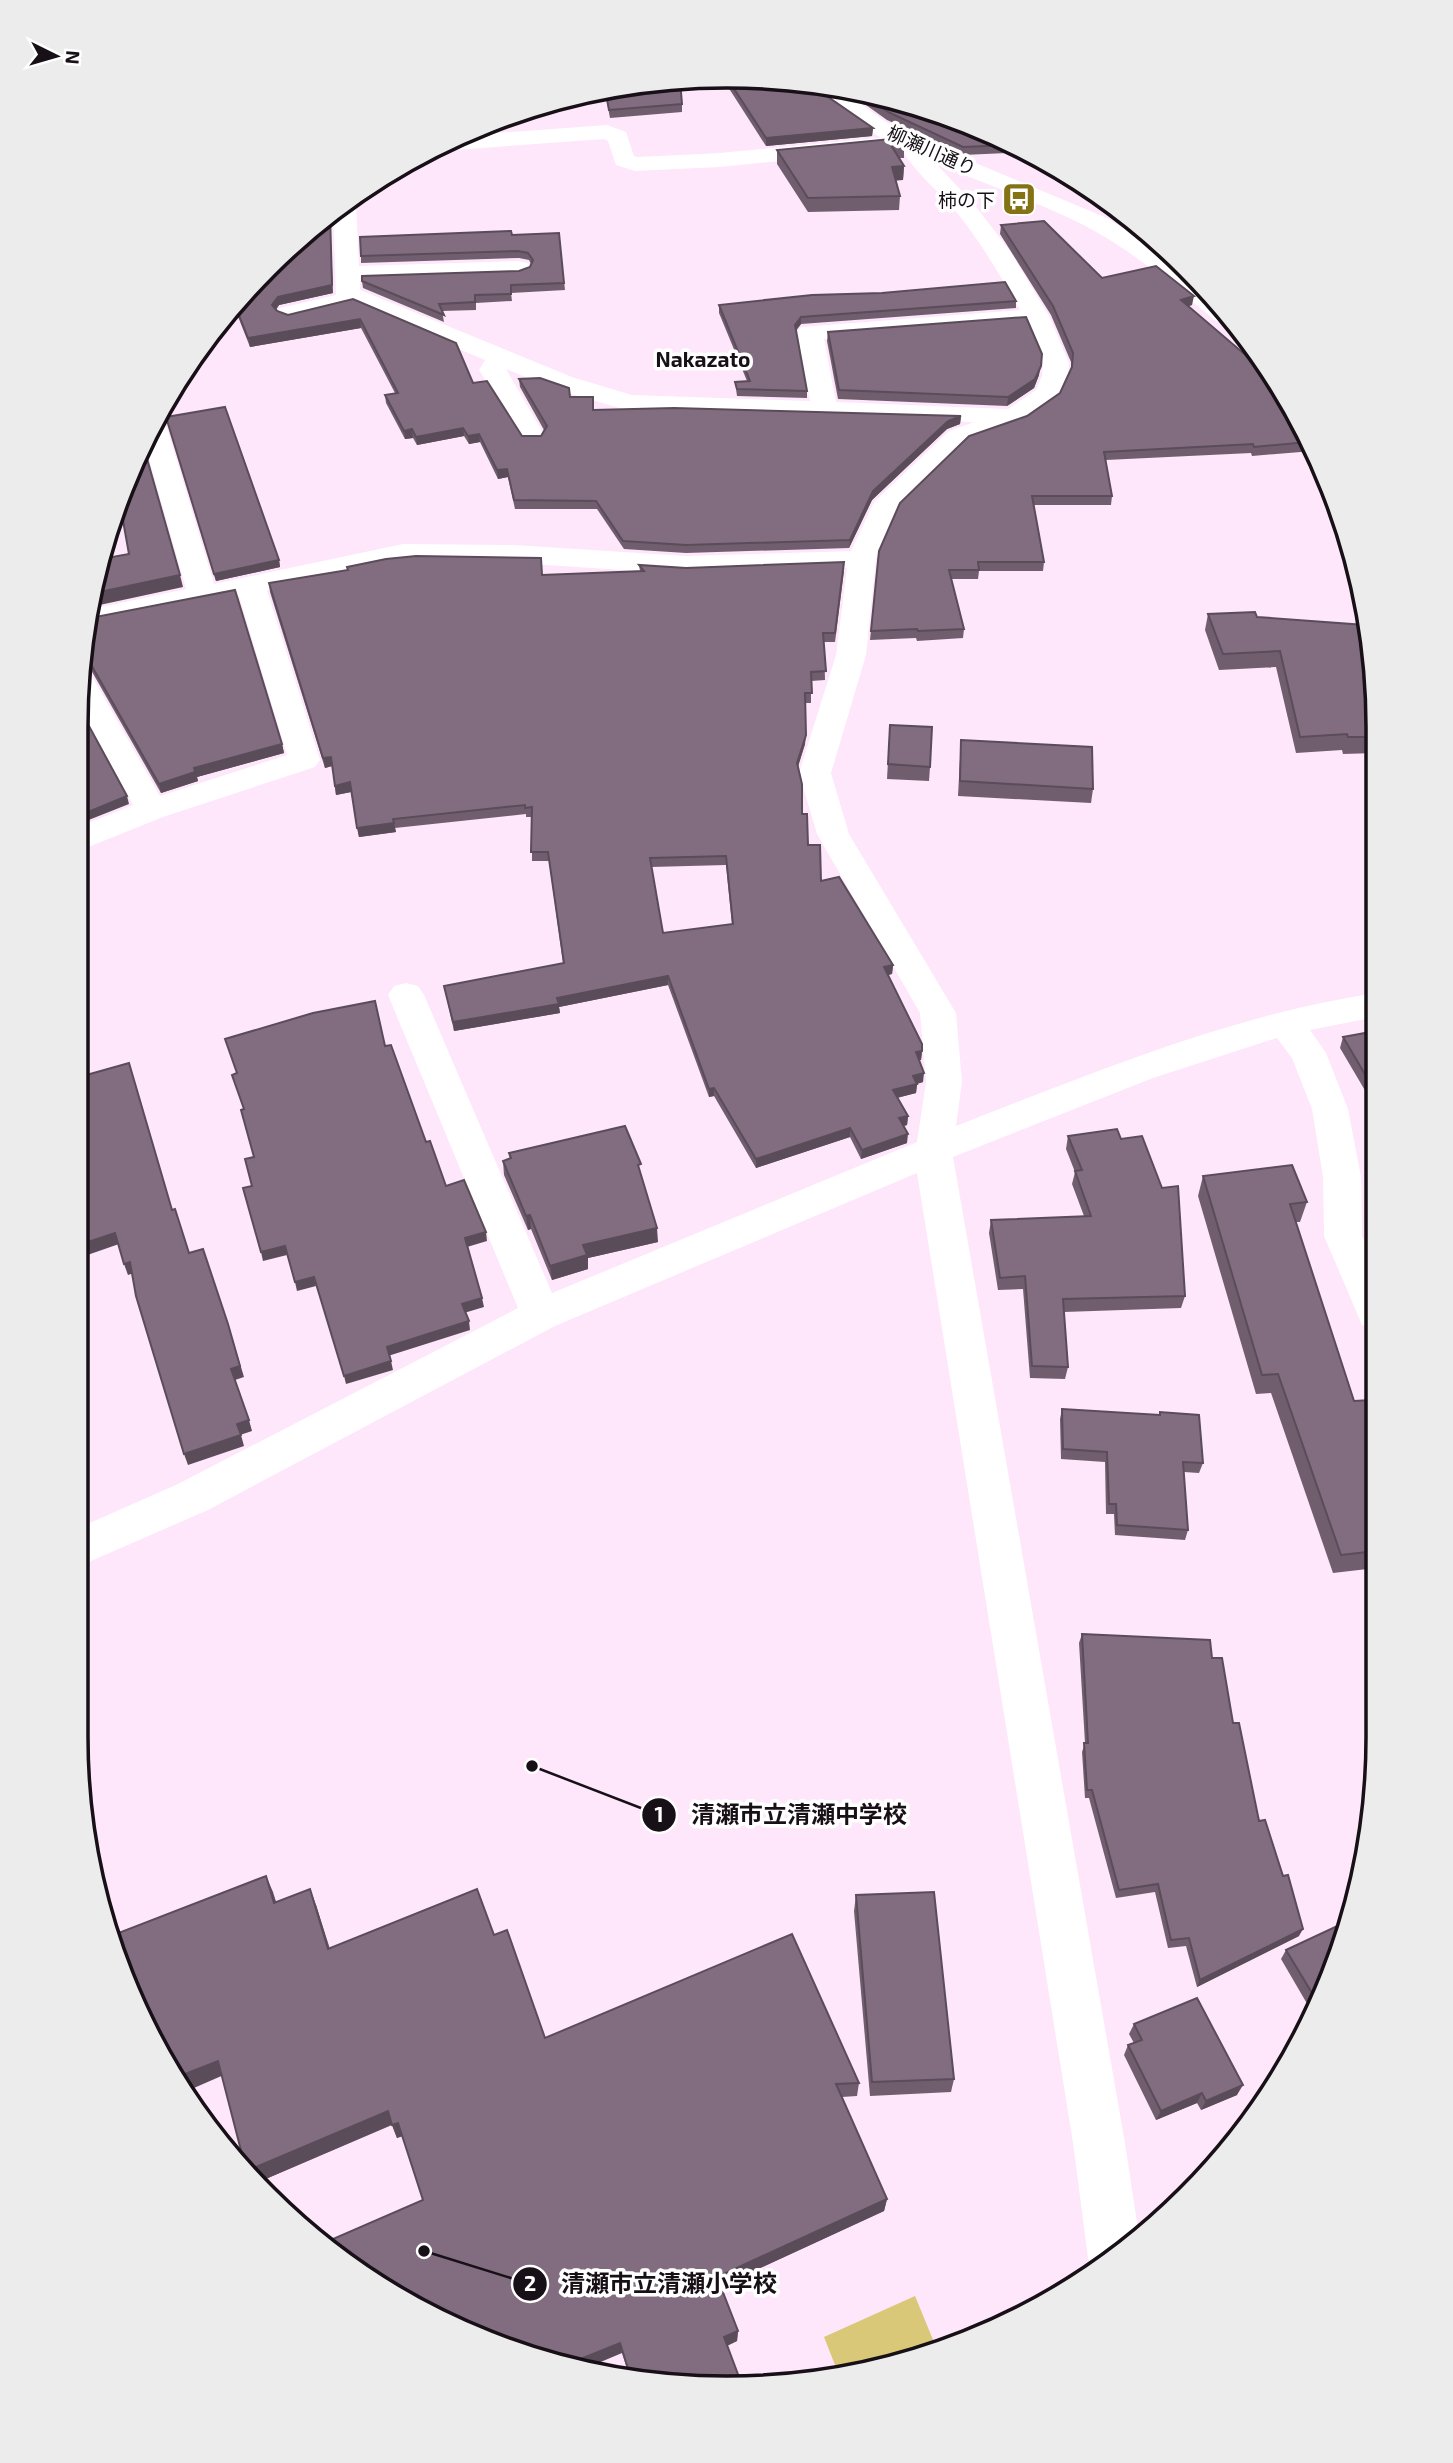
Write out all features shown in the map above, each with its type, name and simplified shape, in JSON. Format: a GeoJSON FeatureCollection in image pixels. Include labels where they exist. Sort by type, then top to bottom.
{"type":"FeatureCollection","features":[{"type":"Feature","properties":{"kind":"street","name":"柳瀬川通り"},"geometry":{"type":"LineString","coordinates":[[837,98],[908,142],[1080,214],[1161,264],[1191,289]]}},
{"type":"Feature","properties":{"kind":"street"},"geometry":{"type":"LineString","coordinates":[[471,141],[607,132],[618,137],[624,160],[635,164],[720,160],[908,142],[917,157],[966,209],[998,251],[1052,349],[1056,363],[1055,376],[1048,394],[1016,416],[958,437],[884,508],[862,559],[851,655],[816,773],[833,835],[938,1013],[944,1082],[934,1150],[942,1210],[1100,2143],[1113,2244]]}},
{"type":"Feature","properties":{"kind":"street"},"geometry":{"type":"LineString","coordinates":[[289,313],[338,303],[351,285],[345,215]]}},
{"type":"Feature","properties":{"kind":"street"},"geometry":{"type":"LineString","coordinates":[[351,285],[519,268]]}},
{"type":"Feature","properties":{"kind":"street"},"geometry":{"type":"LineString","coordinates":[[351,285],[499,358],[563,383],[630,403],[1016,416]]}},
{"type":"Feature","properties":{"kind":"street"},"geometry":{"type":"LineString","coordinates":[[824,408],[810,332],[1036,316]]}},
{"type":"Feature","properties":{"kind":"street"},"geometry":{"type":"LineString","coordinates":[[499,358],[492,370],[532,436]]}},
{"type":"Feature","properties":{"kind":"street"},"geometry":{"type":"LineString","coordinates":[[157,437],[202,593]]}},
{"type":"Feature","properties":{"kind":"street"},"geometry":{"type":"LineString","coordinates":[[98,616],[403,553],[514,554],[687,565],[862,559]]}},
{"type":"Feature","properties":{"kind":"street"},"geometry":{"type":"LineString","coordinates":[[88,836],[152,810],[304,760],[250,583]]}},
{"type":"Feature","properties":{"kind":"street"},"geometry":{"type":"LineString","coordinates":[[89,697],[152,810]]}},
{"type":"Feature","properties":{"kind":"street"},"geometry":{"type":"LineString","coordinates":[[407,995],[541,1315]]}},
{"type":"Feature","properties":{"kind":"street"},"geometry":{"type":"LineString","coordinates":[[88,1543],[192,1497],[541,1315],[934,1150],[1140,1069],[1284,1022],[1366,1007]]}},
{"type":"Feature","properties":{"kind":"street"},"geometry":{"type":"LineString","coordinates":[[1284,1022],[1308,1053],[1330,1109],[1342,1177],[1360,1234],[1366,1264]]}},
{"type":"Feature","properties":{"kind":"shaded area"},"geometry":{"type":"Polygon","coordinates":[[[915,2296],[934,2341],[892,2354],[835,2366],[824,2337],[915,2296]]]}},
{"type":"Feature","properties":{"kind":"building"},"geometry":{"type":"Polygon","coordinates":[[[734,88],[827,96],[873,128],[766,138],[734,88]]]}},
{"type":"Feature","properties":{"kind":"building"},"geometry":{"type":"Polygon","coordinates":[[[681,89],[682,104],[609,110],[607,99],[681,89]]]}},
{"type":"Feature","properties":{"kind":"building"},"geometry":{"type":"Polygon","coordinates":[[[880,106],[932,121],[993,146],[963,147],[880,106]]]}},
{"type":"Feature","properties":{"kind":"building"},"geometry":{"type":"Polygon","coordinates":[[[901,138],[904,144],[891,145],[904,166],[892,167],[900,196],[808,198],[777,150],[901,138]]]}},
{"type":"Feature","properties":{"kind":"building"},"geometry":{"type":"Polygon","coordinates":[[[1044,221],[1102,278],[1156,266],[1194,296],[1181,300],[1247,356],[1299,443],[1104,452],[1112,496],[1032,496],[1044,562],[978,562],[979,570],[949,570],[964,629],[871,631],[879,551],[900,503],[969,436],[1027,416],[1060,393],[1072,367],[1073,353],[1053,306],[1001,225],[1044,221]]]}},
{"type":"Feature","properties":{"kind":"building"},"geometry":{"type":"Polygon","coordinates":[[[330,226],[332,285],[278,297],[272,305],[277,311],[288,315],[353,299],[456,343],[473,383],[487,381],[522,436],[541,436],[547,426],[519,379],[540,378],[569,388],[570,397],[593,397],[593,410],[674,408],[961,416],[948,421],[873,491],[850,540],[686,545],[623,541],[596,501],[514,500],[507,469],[497,470],[479,434],[468,436],[463,428],[416,437],[412,429],[404,431],[385,395],[398,393],[360,319],[248,338],[239,314],[305,246],[330,226]]]}},
{"type":"Feature","properties":{"kind":"building"},"geometry":{"type":"Polygon","coordinates":[[[511,231],[512,235],[559,233],[564,283],[511,285],[511,294],[475,295],[475,302],[439,304],[444,315],[362,281],[362,276],[519,271],[530,267],[533,260],[528,253],[518,251],[361,256],[360,237],[511,231]]]}},
{"type":"Feature","properties":{"kind":"building"},"geometry":{"type":"Polygon","coordinates":[[[1005,282],[1016,301],[801,317],[795,325],[807,391],[737,389],[735,382],[750,381],[719,305],[812,295],[882,293],[1005,282]]]}},
{"type":"Feature","properties":{"kind":"building"},"geometry":{"type":"Polygon","coordinates":[[[1026,317],[1042,354],[1041,366],[1035,379],[1008,397],[839,390],[828,332],[1026,317]]]}},
{"type":"Feature","properties":{"kind":"building"},"geometry":{"type":"Polygon","coordinates":[[[225,407],[279,560],[214,574],[168,417],[225,407]]]}},
{"type":"Feature","properties":{"kind":"building"},"geometry":{"type":"Polygon","coordinates":[[[147,458],[180,575],[102,591],[110,557],[129,554],[122,517],[147,458]]]}},
{"type":"Feature","properties":{"kind":"building"},"geometry":{"type":"Polygon","coordinates":[[[416,556],[541,558],[542,575],[644,571],[639,565],[686,568],[844,562],[835,633],[823,633],[826,671],[811,672],[812,693],[805,693],[806,735],[797,763],[802,784],[802,814],[807,814],[808,845],[820,845],[821,881],[839,877],[893,965],[884,967],[922,1044],[922,1051],[916,1052],[924,1073],[913,1076],[917,1084],[893,1090],[908,1116],[899,1118],[908,1134],[862,1150],[850,1128],[756,1159],[714,1088],[709,1089],[668,976],[557,998],[559,1004],[453,1022],[444,986],[564,963],[548,852],[531,852],[532,807],[525,808],[525,805],[393,819],[394,823],[357,828],[350,782],[335,786],[331,757],[323,758],[269,583],[348,570],[347,567],[416,556]],[[726,856],[650,858],[663,933],[733,924],[726,856]]]}},
{"type":"Feature","properties":{"kind":"building"},"geometry":{"type":"Polygon","coordinates":[[[235,590],[282,744],[194,768],[195,772],[159,784],[91,664],[98,617],[235,590]]]}},
{"type":"Feature","properties":{"kind":"building"},"geometry":{"type":"Polygon","coordinates":[[[1255,612],[1257,617],[1357,624],[1364,685],[1366,737],[1348,737],[1347,734],[1300,737],[1280,651],[1223,654],[1208,614],[1255,612]]]}},
{"type":"Feature","properties":{"kind":"building"},"geometry":{"type":"Polygon","coordinates":[[[88,724],[127,796],[88,812],[88,724]]]}},
{"type":"Feature","properties":{"kind":"building"},"geometry":{"type":"Polygon","coordinates":[[[890,725],[932,727],[930,767],[888,764],[890,725]]]}},
{"type":"Feature","properties":{"kind":"building"},"geometry":{"type":"Polygon","coordinates":[[[961,740],[1092,747],[1093,789],[960,781],[961,740]]]}},
{"type":"Feature","properties":{"kind":"building"},"geometry":{"type":"Polygon","coordinates":[[[375,1001],[385,1046],[391,1045],[426,1142],[430,1141],[446,1186],[464,1180],[486,1232],[465,1238],[482,1298],[462,1304],[469,1321],[387,1347],[391,1361],[344,1376],[314,1277],[295,1282],[285,1246],[261,1252],[243,1188],[252,1186],[245,1159],[254,1157],[241,1110],[244,1109],[232,1075],[237,1073],[225,1039],[313,1013],[375,1001]]]}},
{"type":"Feature","properties":{"kind":"building"},"geometry":{"type":"Polygon","coordinates":[[[1366,1033],[1366,1076],[1343,1037],[1366,1033]]]}},
{"type":"Feature","properties":{"kind":"building"},"geometry":{"type":"Polygon","coordinates":[[[129,1063],[172,1210],[175,1209],[189,1253],[203,1249],[228,1324],[240,1366],[231,1369],[249,1420],[237,1424],[241,1435],[184,1454],[136,1296],[130,1262],[124,1264],[115,1233],[88,1242],[88,1075],[129,1063]]]}},
{"type":"Feature","properties":{"kind":"building"},"geometry":{"type":"Polygon","coordinates":[[[625,1126],[641,1164],[638,1165],[657,1228],[583,1245],[587,1255],[550,1266],[530,1215],[526,1216],[503,1161],[511,1158],[509,1153],[625,1126]]]}},
{"type":"Feature","properties":{"kind":"building"},"geometry":{"type":"Polygon","coordinates":[[[1117,1129],[1121,1139],[1142,1136],[1162,1188],[1178,1186],[1185,1296],[1063,1299],[1068,1367],[1032,1366],[1025,1276],[1000,1278],[991,1220],[1091,1216],[1075,1171],[1082,1170],[1068,1136],[1117,1129]]]}},
{"type":"Feature","properties":{"kind":"building"},"geometry":{"type":"Polygon","coordinates":[[[1292,1165],[1307,1202],[1290,1204],[1354,1401],[1366,1400],[1366,1552],[1341,1555],[1278,1374],[1262,1375],[1203,1176],[1292,1165]]]}},
{"type":"Feature","properties":{"kind":"building"},"geometry":{"type":"Polygon","coordinates":[[[1062,1409],[1199,1415],[1203,1463],[1183,1462],[1188,1530],[1117,1525],[1116,1504],[1109,1504],[1107,1452],[1063,1449],[1062,1409]]]}},
{"type":"Feature","properties":{"kind":"building"},"geometry":{"type":"Polygon","coordinates":[[[1082,1634],[1210,1640],[1212,1658],[1222,1658],[1233,1723],[1239,1723],[1259,1821],[1265,1820],[1283,1876],[1288,1875],[1303,1929],[1200,1980],[1189,1938],[1171,1940],[1158,1884],[1119,1890],[1092,1790],[1087,1790],[1084,1743],[1088,1743],[1082,1634]]]}},
{"type":"Feature","properties":{"kind":"building"},"geometry":{"type":"Polygon","coordinates":[[[266,1876],[274,1903],[310,1889],[328,1949],[477,1889],[494,1935],[507,1930],[545,2038],[792,1934],[859,2083],[836,2084],[887,2199],[717,2277],[738,2331],[724,2337],[738,2375],[685,2374],[628,2367],[620,2343],[582,2359],[521,2342],[444,2310],[407,2290],[371,2268],[333,2239],[423,2200],[398,2123],[392,2125],[388,2111],[255,2167],[241,2152],[218,2061],[184,2074],[153,2019],[118,1933],[266,1876]]]}},
{"type":"Feature","properties":{"kind":"building"},"geometry":{"type":"Polygon","coordinates":[[[934,1892],[954,2079],[872,2082],[856,1895],[934,1892]]]}},
{"type":"Feature","properties":{"kind":"building"},"geometry":{"type":"Polygon","coordinates":[[[1337,1926],[1312,1993],[1286,1950],[1337,1926]]]}},
{"type":"Feature","properties":{"kind":"building"},"geometry":{"type":"Polygon","coordinates":[[[1197,1998],[1243,2085],[1206,2101],[1202,2093],[1161,2111],[1128,2045],[1142,2040],[1134,2024],[1197,1998]]]}},
{"type":"Feature","properties":{"kind":"place","name":"柿の下"},"geometry":{"type":"Point","coordinates":[1019,199]}},
{"type":"Feature","properties":{"kind":"place","name":"清瀬市立清瀬中学校"},"geometry":{"type":"Point","coordinates":[532,1766]}},
{"type":"Feature","properties":{"kind":"place","name":"清瀬市立清瀬小学校"},"geometry":{"type":"Point","coordinates":[424,2251]}},
{"type":"Feature","properties":{"kind":"district","name":"Nakazato"},"geometry":{"type":"Point","coordinates":[703,358]}}]}
